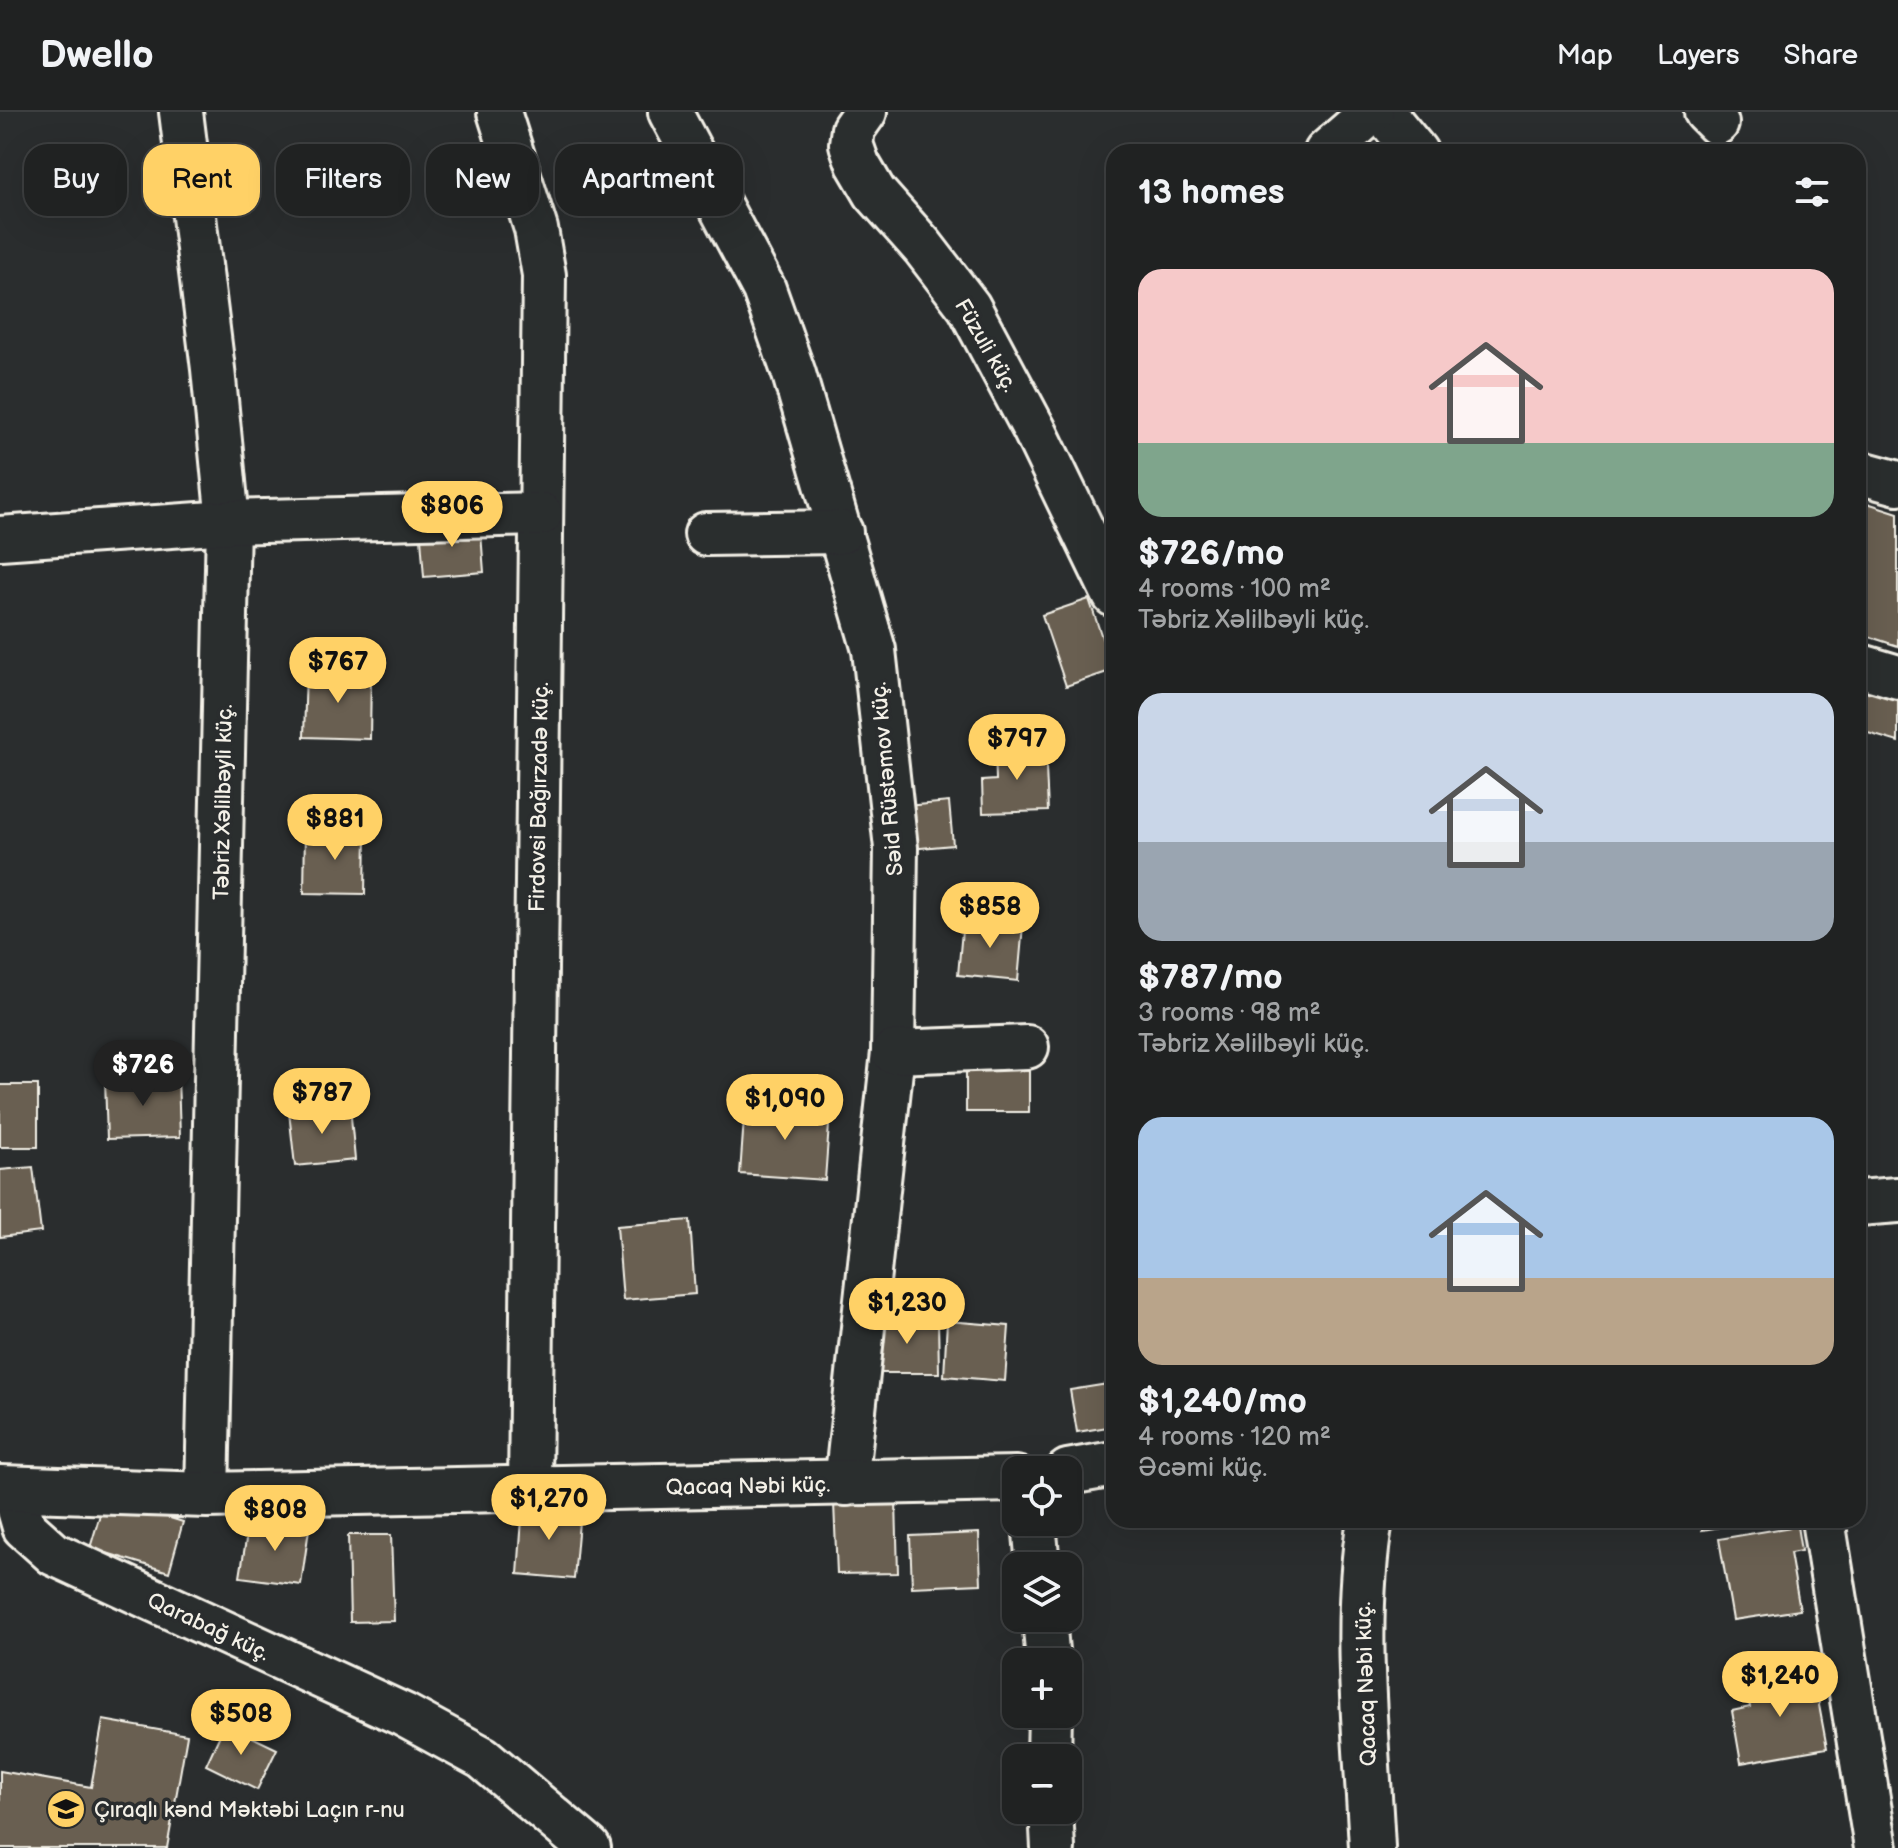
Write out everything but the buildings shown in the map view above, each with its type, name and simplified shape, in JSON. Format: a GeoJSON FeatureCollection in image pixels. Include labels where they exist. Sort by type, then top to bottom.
{"type":"FeatureCollection","features":[{"type":"Feature","properties":{"kind":"street","name":"Təbriz Xəlilbəyli küç."},"geometry":{"type":"LineString","coordinates":[[181,112],[213,369],[228,522],[207,1495]]}},
{"type":"Feature","properties":{"kind":"street","name":"Firdovsi Bağırzadə küç."},"geometry":{"type":"LineString","coordinates":[[499,112],[536,229],[544,275],[530,1488]]}},
{"type":"Feature","properties":{"kind":"street","name":"Səid Rüstəmov küç."},"geometry":{"type":"LineString","coordinates":[[670,112],[764,289],[794,374],[874,650],[896,848],[893,1052],[846,1484]]}},
{"type":"Feature","properties":{"kind":"street","name":"Füzuli küç."},"geometry":{"type":"LineString","coordinates":[[865,112],[853,129],[851,144],[858,164],[875,193],[923,247],[969,307],[1034,429],[1106,578]]}},
{"type":"Feature","properties":{"kind":"street"},"geometry":{"type":"LineString","coordinates":[[1335,144],[1372,112]]}},
{"type":"Feature","properties":{"kind":"street"},"geometry":{"type":"LineString","coordinates":[[1383,112],[1409,144]]}},
{"type":"Feature","properties":{"kind":"street"},"geometry":{"type":"LineString","coordinates":[[1866,474],[1898,483]]}},
{"type":"Feature","properties":{"kind":"street"},"geometry":{"type":"LineString","coordinates":[[0,538],[228,522],[541,514]]}},
{"type":"Feature","properties":{"kind":"street"},"geometry":{"type":"LineString","coordinates":[[706,534],[841,532]]}},
{"type":"Feature","properties":{"kind":"street"},"geometry":{"type":"LineString","coordinates":[[1866,667],[1898,677]]}},
{"type":"Feature","properties":{"kind":"street"},"geometry":{"type":"LineString","coordinates":[[893,1052],[1027,1047]]}},
{"type":"Feature","properties":{"kind":"street"},"geometry":{"type":"LineString","coordinates":[[1866,1202],[1898,1200]]}},
{"type":"Feature","properties":{"kind":"street"},"geometry":{"type":"LineString","coordinates":[[1082,1470],[1106,1465]]}},
{"type":"Feature","properties":{"kind":"street","name":"Qacaq Nəbi küç."},"geometry":{"type":"LineString","coordinates":[[7,1489],[207,1495],[1002,1479]]}},
{"type":"Feature","properties":{"kind":"street","name":"Qarabağ küç."},"geometry":{"type":"LineString","coordinates":[[7,1489],[24,1527],[54,1554],[404,1715],[483,1758],[589,1848]]}},
{"type":"Feature","properties":{"kind":"street","name":"Qacaq Nəbi küç."},"geometry":{"type":"LineString","coordinates":[[1369,1528],[1362,1574],[1361,1621],[1372,1848]]}},
{"type":"Feature","properties":{"kind":"street"},"geometry":{"type":"LineString","coordinates":[[1824,1528],[1876,1848]]}},
{"type":"Feature","properties":{"kind":"street"},"geometry":{"type":"LineString","coordinates":[[1052,1824],[1053,1848]]}},
{"type":"Feature","properties":{"kind":"place","name":"Çıraqlı kənd Məktəbi Laçın r-nu"},"geometry":{"type":"Point","coordinates":[66,1809]}}]}
